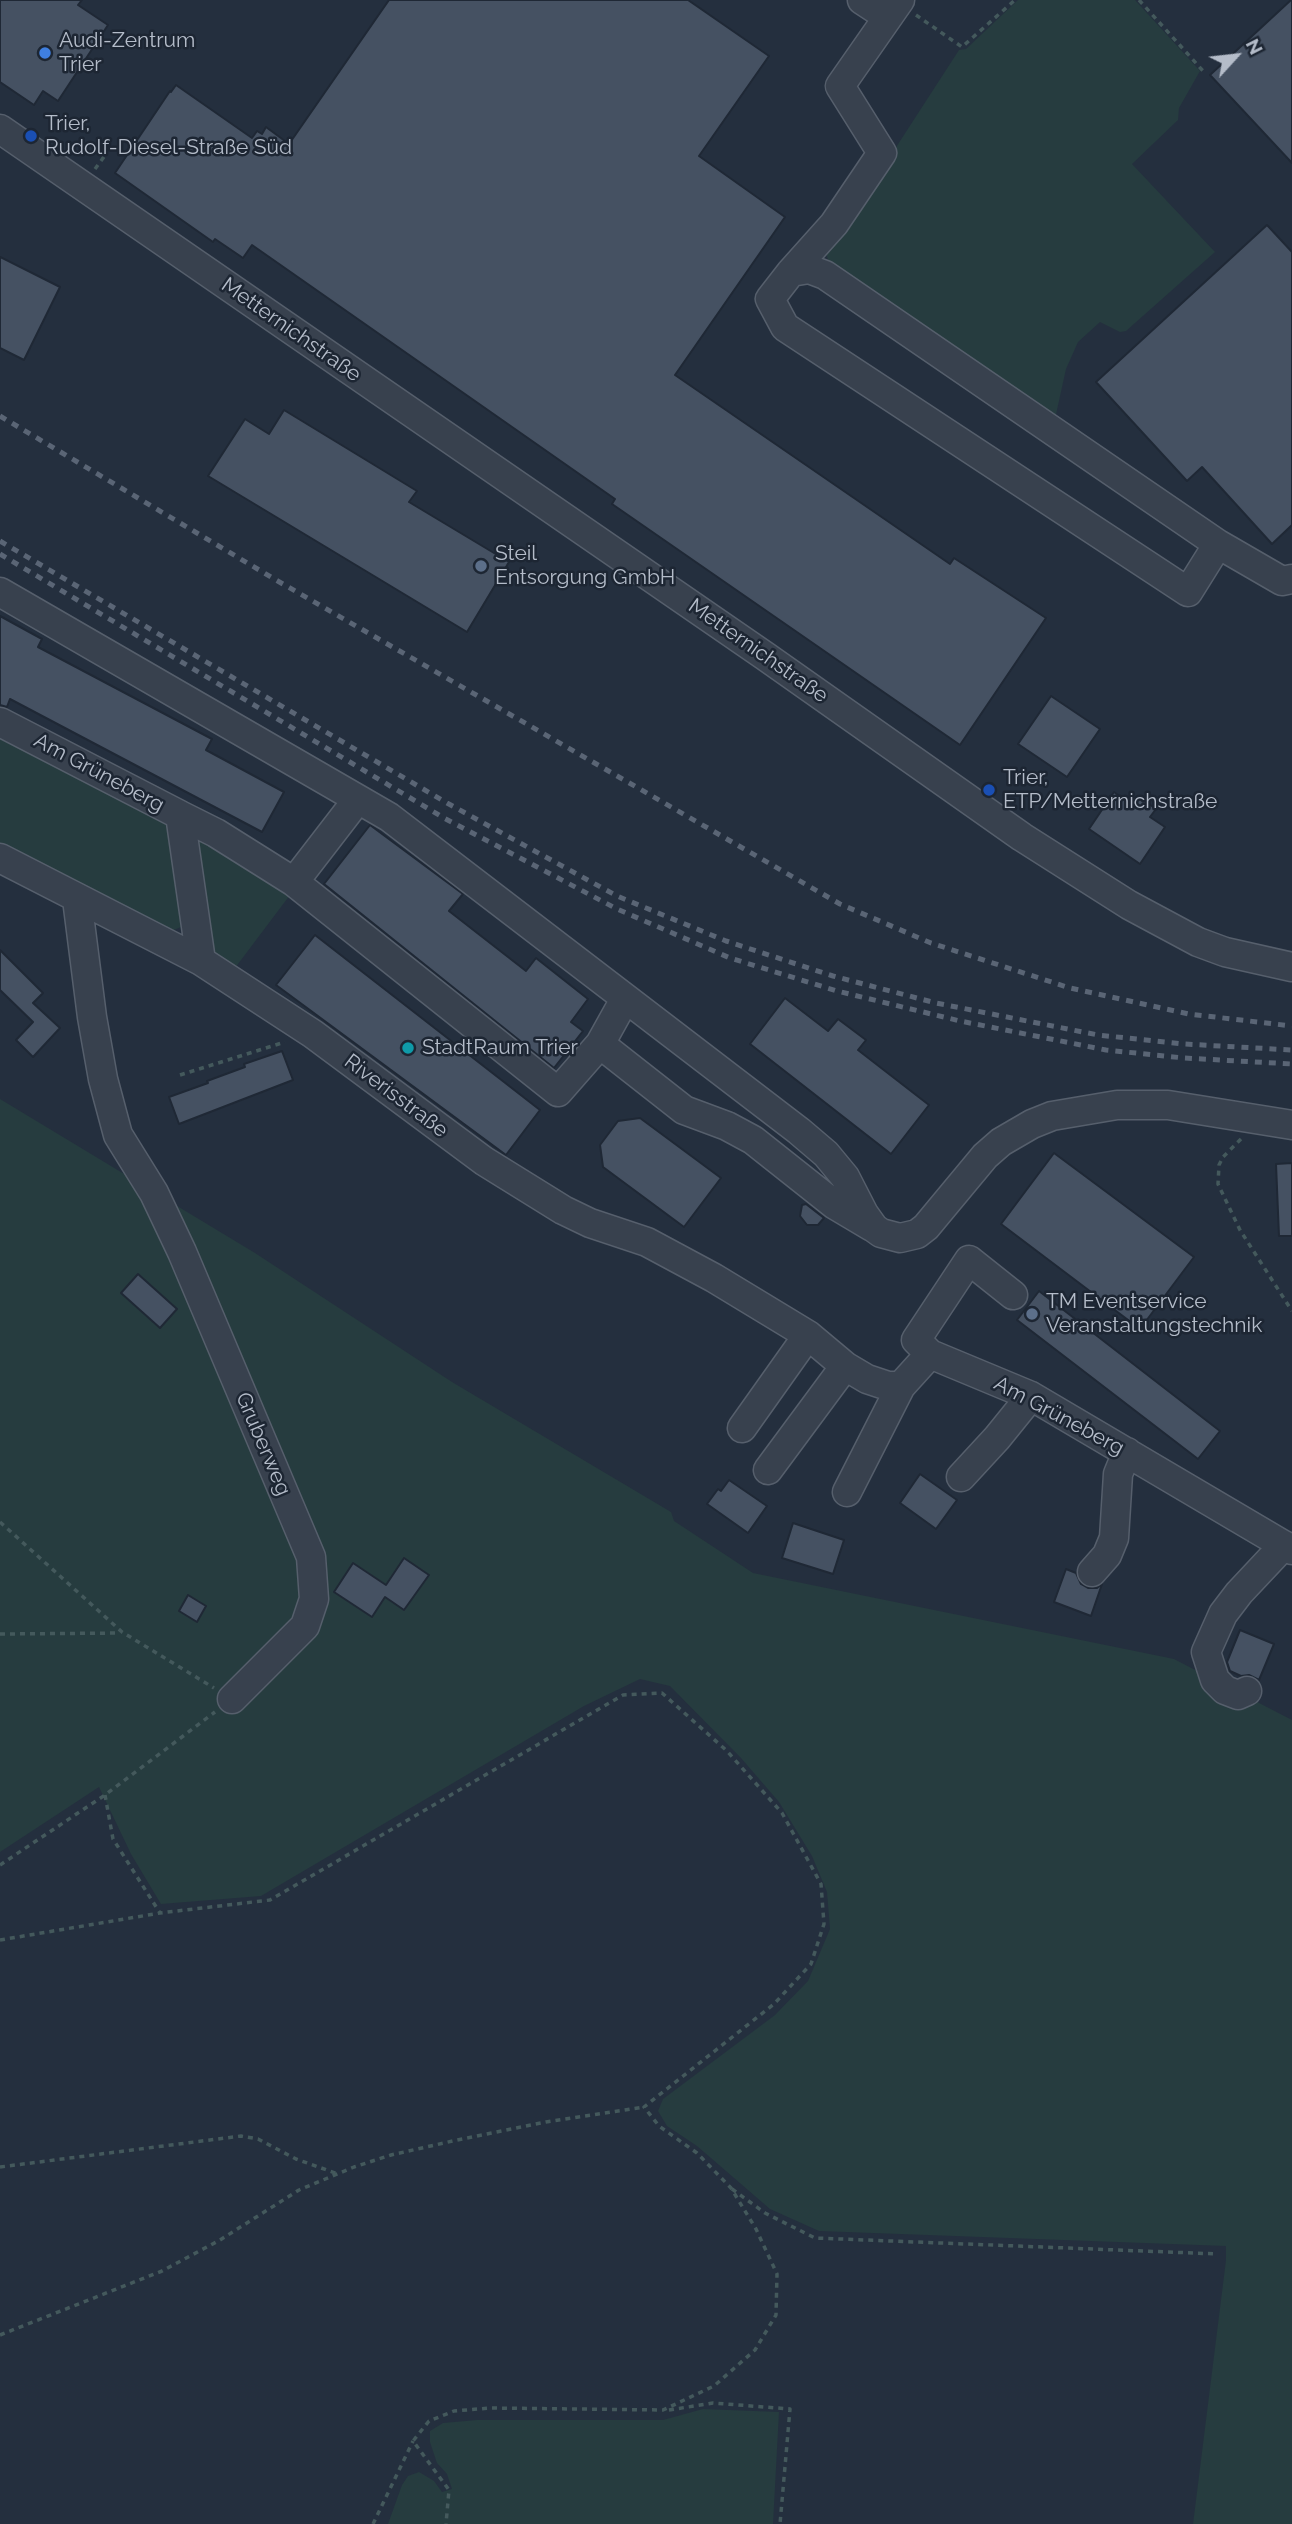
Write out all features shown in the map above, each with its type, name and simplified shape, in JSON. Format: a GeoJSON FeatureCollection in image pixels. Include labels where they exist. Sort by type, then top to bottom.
{"type":"FeatureCollection","features":[{"type":"Feature","properties":{"kind":"street"},"geometry":{"type":"LineString","coordinates":[[862,0],[896,7],[840,86],[883,153],[834,224],[770,299],[785,327],[1188,592],[1218,544]]}},
{"type":"Feature","properties":{"kind":"street","name":"Metternichstraße"},"geometry":{"type":"LineString","coordinates":[[0,129],[754,648],[1030,842],[1129,905],[1198,942],[1225,952],[1292,967]]}},
{"type":"Feature","properties":{"kind":"street"},"geometry":{"type":"LineString","coordinates":[[791,272],[809,269],[825,275],[1218,544],[1282,581],[1292,579]]}},
{"type":"Feature","properties":{"kind":"street"},"geometry":{"type":"LineString","coordinates":[[0,592],[389,817],[799,1131],[826,1154],[845,1177],[874,1228]]}},
{"type":"Feature","properties":{"kind":"street","name":"Am Grüneberg"},"geometry":{"type":"LineString","coordinates":[[0,722],[180,815],[201,961]]}},
{"type":"Feature","properties":{"kind":"street"},"geometry":{"type":"LineString","coordinates":[[294,882],[358,799]]}},
{"type":"Feature","properties":{"kind":"street"},"geometry":{"type":"LineString","coordinates":[[180,815],[216,833],[294,882],[558,1092],[600,1044],[625,999]]}},
{"type":"Feature","properties":{"kind":"street","name":"Riverisstraße"},"geometry":{"type":"LineString","coordinates":[[0,858],[201,961],[313,1034],[484,1161],[541,1197],[590,1223],[658,1247],[802,1331]]}},
{"type":"Feature","properties":{"kind":"street","name":"Gruberweg"},"geometry":{"type":"LineString","coordinates":[[77,899],[94,1029],[103,1079],[118,1135],[154,1193],[182,1252],[311,1557],[314,1599],[305,1626],[232,1699]]}},
{"type":"Feature","properties":{"kind":"street"},"geometry":{"type":"LineString","coordinates":[[600,1044],[684,1110],[727,1126],[753,1140],[835,1205],[892,1237],[917,1234],[1000,1142],[1052,1116],[1117,1105],[1168,1105],[1292,1125]]}},
{"type":"Feature","properties":{"kind":"street"},"geometry":{"type":"LineString","coordinates":[[847,1492],[901,1386],[930,1354],[916,1340],[970,1260],[1013,1295]]}},
{"type":"Feature","properties":{"kind":"street"},"geometry":{"type":"LineString","coordinates":[[742,1428],[802,1331],[845,1366],[867,1379],[888,1386],[901,1386]]}},
{"type":"Feature","properties":{"kind":"street","name":"Am Grüneberg"},"geometry":{"type":"LineString","coordinates":[[930,1354],[1031,1396],[1288,1548]]}},
{"type":"Feature","properties":{"kind":"street"},"geometry":{"type":"LineString","coordinates":[[768,1470],[845,1366]]}},
{"type":"Feature","properties":{"kind":"street"},"geometry":{"type":"LineString","coordinates":[[961,1477],[1031,1396]]}},
{"type":"Feature","properties":{"kind":"street"},"geometry":{"type":"LineString","coordinates":[[1093,1572],[1107,1555],[1114,1538],[1118,1474],[1127,1452]]}},
{"type":"Feature","properties":{"kind":"street"},"geometry":{"type":"LineString","coordinates":[[1247,1690],[1237,1695],[1225,1690],[1215,1680],[1206,1652],[1223,1614],[1288,1548]]}},
{"type":"Feature","properties":{"kind":"path"},"geometry":{"type":"LineString","coordinates":[[896,7],[962,47],[1015,0]]}},
{"type":"Feature","properties":{"kind":"path"},"geometry":{"type":"LineString","coordinates":[[1139,0],[1204,72]]}},
{"type":"Feature","properties":{"kind":"path"},"geometry":{"type":"LineString","coordinates":[[180,1074],[313,1034]]}},
{"type":"Feature","properties":{"kind":"path"},"geometry":{"type":"LineString","coordinates":[[1248,1119],[1246,1133],[1223,1157],[1219,1165],[1218,1184],[1240,1230],[1292,1311]]}},
{"type":"Feature","properties":{"kind":"path"},"geometry":{"type":"LineString","coordinates":[[0,1522],[122,1633],[232,1699],[105,1795],[0,1865]]}},
{"type":"Feature","properties":{"kind":"path"},"geometry":{"type":"LineString","coordinates":[[0,1634],[122,1633]]}},
{"type":"Feature","properties":{"kind":"path"},"geometry":{"type":"LineString","coordinates":[[0,1940],[160,1913],[270,1900],[623,1695],[662,1693],[727,1751],[782,1813],[821,1885],[824,1924],[811,1964],[774,2004],[644,2107],[546,2123],[391,2155],[299,2190],[220,2240],[162,2271],[0,2335]]}},
{"type":"Feature","properties":{"kind":"path"},"geometry":{"type":"LineString","coordinates":[[105,1795],[113,1839],[160,1913]]}},
{"type":"Feature","properties":{"kind":"path"},"geometry":{"type":"LineString","coordinates":[[644,2107],[659,2126],[697,2153],[731,2188],[765,2213],[816,2238],[1218,2254]]}},
{"type":"Feature","properties":{"kind":"path"},"geometry":{"type":"LineString","coordinates":[[0,2167],[242,2136],[258,2139],[296,2159],[338,2174]]}},
{"type":"Feature","properties":{"kind":"path"},"geometry":{"type":"LineString","coordinates":[[663,2410],[714,2386],[755,2350],[776,2315],[777,2274],[756,2230],[731,2188]]}},
{"type":"Feature","properties":{"kind":"path"},"geometry":{"type":"LineString","coordinates":[[373,2524],[413,2441],[429,2421],[454,2411],[490,2408],[663,2410],[713,2403],[790,2409],[780,2524]]}},
{"type":"Feature","properties":{"kind":"path"},"geometry":{"type":"LineString","coordinates":[[413,2441],[449,2490],[446,2524]]}},
{"type":"Feature","properties":{"kind":"green space"},"geometry":{"type":"Polygon","coordinates":[[[1018,0],[1135,0],[1200,71],[1179,108],[1178,120],[1132,164],[1215,252],[1126,331],[1120,332],[1100,322],[1078,342],[1066,369],[1055,419],[829,262],[826,254],[826,247],[880,172],[959,50],[966,49],[1018,0]]]}},
{"type":"Feature","properties":{"kind":"green space"},"geometry":{"type":"Polygon","coordinates":[[[0,734],[164,816],[185,920],[181,927],[171,931],[0,847],[0,734]]]}},
{"type":"Feature","properties":{"kind":"green space"},"geometry":{"type":"Polygon","coordinates":[[[202,838],[290,895],[235,968],[213,952],[197,839],[202,838]]]}},
{"type":"Feature","properties":{"kind":"green space"},"geometry":{"type":"Polygon","coordinates":[[[0,1099],[255,1253],[452,1382],[671,1512],[674,1521],[753,1573],[1174,1659],[1292,1720],[1292,2524],[1193,2524],[1226,2246],[819,2231],[770,2209],[697,2146],[667,2126],[658,2111],[663,2099],[775,2015],[808,1981],[830,1929],[827,1892],[812,1856],[779,1802],[741,1758],[670,1686],[640,1679],[584,1706],[261,1896],[161,1904],[131,1854],[99,1787],[0,1852],[0,1099]]]}},
{"type":"Feature","properties":{"kind":"green space"},"geometry":{"type":"Polygon","coordinates":[[[703,2409],[779,2412],[773,2524],[388,2524],[408,2476],[419,2472],[434,2481],[442,2492],[452,2489],[447,2474],[437,2463],[430,2442],[430,2431],[443,2423],[477,2420],[663,2420],[703,2409]]]}},
{"type":"Feature","properties":{"kind":"building","name":"Audi-Zentrum Trier"},"geometry":{"type":"Polygon","coordinates":[[[0,0],[82,0],[78,5],[108,25],[58,101],[43,91],[34,105],[0,82],[0,0]]]}},
{"type":"Feature","properties":{"kind":"building"},"geometry":{"type":"Polygon","coordinates":[[[389,0],[688,0],[769,56],[699,156],[785,217],[675,375],[950,564],[954,558],[1046,618],[960,745],[612,504],[615,499],[252,245],[243,258],[215,239],[213,242],[115,173],[176,85],[252,138],[257,131],[262,134],[266,127],[289,144],[389,0]]]}},
{"type":"Feature","properties":{"kind":"building"},"geometry":{"type":"Polygon","coordinates":[[[1292,0],[1292,163],[1210,75],[1292,0]]]}},
{"type":"Feature","properties":{"kind":"building"},"geometry":{"type":"Polygon","coordinates":[[[1267,225],[1292,252],[1292,525],[1272,544],[1202,467],[1187,481],[1096,382],[1267,225]]]}},
{"type":"Feature","properties":{"kind":"building"},"geometry":{"type":"Polygon","coordinates":[[[0,257],[60,287],[24,360],[0,348],[0,257]]]}},
{"type":"Feature","properties":{"kind":"building"},"geometry":{"type":"Polygon","coordinates":[[[284,410],[417,491],[409,502],[509,562],[467,632],[208,476],[245,419],[269,434],[284,410]]]}},
{"type":"Feature","properties":{"kind":"building"},"geometry":{"type":"Polygon","coordinates":[[[0,616],[42,639],[38,647],[212,739],[206,750],[284,792],[262,832],[10,699],[7,707],[0,705],[0,616]]]}},
{"type":"Feature","properties":{"kind":"building"},"geometry":{"type":"Polygon","coordinates":[[[1051,696],[1100,729],[1067,777],[1018,744],[1051,696]]]}},
{"type":"Feature","properties":{"kind":"building"},"geometry":{"type":"Polygon","coordinates":[[[1114,792],[1132,805],[1138,796],[1156,809],[1150,817],[1165,827],[1140,864],[1089,829],[1114,792]]]}},
{"type":"Feature","properties":{"kind":"building"},"geometry":{"type":"Polygon","coordinates":[[[370,825],[463,894],[449,911],[526,971],[536,958],[588,999],[571,1022],[583,1031],[554,1068],[324,884],[370,825]]]}},
{"type":"Feature","properties":{"kind":"building","name":"StadtRaum Trier"},"geometry":{"type":"Polygon","coordinates":[[[315,935],[540,1110],[506,1155],[276,985],[315,935]]]}},
{"type":"Feature","properties":{"kind":"building"},"geometry":{"type":"Polygon","coordinates":[[[0,950],[43,993],[33,1003],[60,1028],[33,1057],[16,1040],[33,1022],[0,990],[0,950]]]}},
{"type":"Feature","properties":{"kind":"building"},"geometry":{"type":"Polygon","coordinates":[[[785,998],[828,1031],[838,1019],[866,1040],[858,1050],[929,1105],[891,1154],[750,1044],[785,998]]]}},
{"type":"Feature","properties":{"kind":"building"},"geometry":{"type":"Polygon","coordinates":[[[282,1051],[293,1080],[179,1124],[169,1097],[245,1067],[244,1064],[282,1051]]]}},
{"type":"Feature","properties":{"kind":"building"},"geometry":{"type":"Polygon","coordinates":[[[640,1118],[721,1178],[684,1227],[603,1167],[600,1145],[618,1121],[640,1118]]]}},
{"type":"Feature","properties":{"kind":"building"},"geometry":{"type":"Polygon","coordinates":[[[1054,1153],[1194,1257],[1140,1329],[1001,1224],[1054,1153]]]}},
{"type":"Feature","properties":{"kind":"building"},"geometry":{"type":"Polygon","coordinates":[[[1292,1163],[1292,1236],[1279,1236],[1276,1164],[1292,1163]]]}},
{"type":"Feature","properties":{"kind":"building"},"geometry":{"type":"Polygon","coordinates":[[[806,1204],[824,1218],[818,1225],[807,1225],[800,1216],[802,1205],[806,1204]]]}},
{"type":"Feature","properties":{"kind":"building"},"geometry":{"type":"Polygon","coordinates":[[[138,1274],[177,1309],[160,1328],[121,1293],[138,1274]]]}},
{"type":"Feature","properties":{"kind":"building"},"geometry":{"type":"Polygon","coordinates":[[[1039,1291],[1220,1431],[1198,1459],[1017,1320],[1039,1291]]]}},
{"type":"Feature","properties":{"kind":"building"},"geometry":{"type":"Polygon","coordinates":[[[920,1474],[957,1500],[936,1529],[900,1503],[920,1474]]]}},
{"type":"Feature","properties":{"kind":"building"},"geometry":{"type":"Polygon","coordinates":[[[729,1480],[767,1506],[748,1533],[707,1504],[729,1480]]]}},
{"type":"Feature","properties":{"kind":"building"},"geometry":{"type":"Polygon","coordinates":[[[793,1523],[844,1540],[833,1574],[782,1558],[793,1523]]]}},
{"type":"Feature","properties":{"kind":"building"},"geometry":{"type":"Polygon","coordinates":[[[404,1558],[429,1575],[404,1610],[385,1597],[372,1617],[334,1592],[353,1563],[386,1585],[404,1558]]]}},
{"type":"Feature","properties":{"kind":"building"},"geometry":{"type":"Polygon","coordinates":[[[1066,1569],[1076,1573],[1081,1584],[1088,1588],[1097,1588],[1102,1584],[1091,1616],[1054,1602],[1066,1569]]]}},
{"type":"Feature","properties":{"kind":"building"},"geometry":{"type":"Polygon","coordinates":[[[188,1595],[206,1606],[197,1622],[179,1611],[188,1595]]]}},
{"type":"Feature","properties":{"kind":"building"},"geometry":{"type":"Polygon","coordinates":[[[1240,1630],[1274,1644],[1259,1680],[1230,1671],[1227,1662],[1240,1630]]]}},
{"type":"Feature","properties":{"kind":"railway"},"geometry":{"type":"LineString","coordinates":[[0,416],[276,580],[840,904],[931,943],[1070,988],[1189,1014],[1292,1026]]}},
{"type":"Feature","properties":{"kind":"railway"},"geometry":{"type":"LineString","coordinates":[[0,541],[447,803],[617,896],[726,941],[833,976],[936,1003],[1098,1035],[1184,1044],[1292,1050]]}},
{"type":"Feature","properties":{"kind":"railway"},"geometry":{"type":"LineString","coordinates":[[0,554],[444,818],[617,909],[730,958],[837,991],[960,1021],[1106,1050],[1184,1058],[1292,1064]]}},
{"type":"Feature","properties":{"kind":"place","name":"Audi-Zentrum Trier"},"geometry":{"type":"Point","coordinates":[45,53]}},
{"type":"Feature","properties":{"kind":"place","name":"Trier, Rudolf-Diesel-Straße Süd"},"geometry":{"type":"Point","coordinates":[31,136]}},
{"type":"Feature","properties":{"kind":"place","name":"Steil Entsorgung GmbH"},"geometry":{"type":"Point","coordinates":[481,566]}},
{"type":"Feature","properties":{"kind":"place","name":"Trier, ETP/Metternichstraße"},"geometry":{"type":"Point","coordinates":[989,790]}},
{"type":"Feature","properties":{"kind":"place","name":"StadtRaum Trier"},"geometry":{"type":"Point","coordinates":[408,1048]}},
{"type":"Feature","properties":{"kind":"place","name":"TM Eventservice Veranstaltungstechnik"},"geometry":{"type":"Point","coordinates":[1032,1314]}}]}
